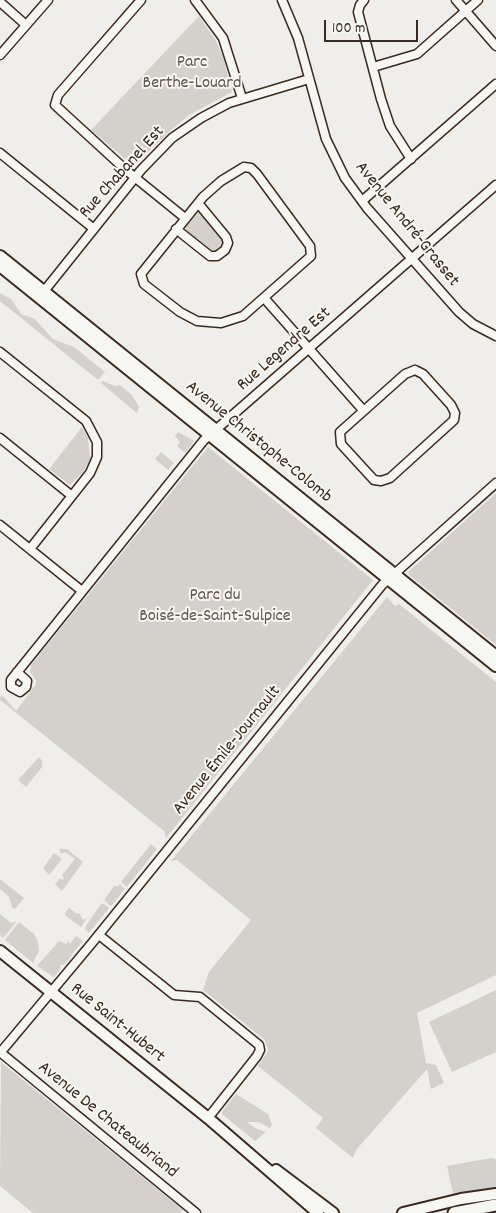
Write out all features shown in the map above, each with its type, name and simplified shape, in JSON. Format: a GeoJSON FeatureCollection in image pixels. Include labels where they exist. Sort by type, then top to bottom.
{"type":"FeatureCollection","features":[{"type":"Feature","properties":{"kind":"highway"},"geometry":{"type":"LineString","coordinates":[[454,1213],[496,1205]]}},
{"type":"Feature","properties":{"kind":"main road","name":"Avenue Christophe-Colomb"},"geometry":{"type":"LineString","coordinates":[[0,256],[41,294],[213,433],[391,576],[496,656]]}},
{"type":"Feature","properties":{"kind":"main road","name":"Avenue Christophe-Colomb"},"geometry":{"type":"LineString","coordinates":[[0,266],[41,294]]}},
{"type":"Feature","properties":{"kind":"main road","name":"Avenue Christophe-Colomb"},"geometry":{"type":"LineString","coordinates":[[391,576],[496,666]]}},
{"type":"Feature","properties":{"kind":"main road","name":"Rue Saint-Hubert"},"geometry":{"type":"LineString","coordinates":[[0,951],[211,1120],[332,1213]]}},
{"type":"Feature","properties":{"kind":"main road","name":"Rue Saint-Hubert"},"geometry":{"type":"LineString","coordinates":[[211,1120],[317,1213]]}},
{"type":"Feature","properties":{"kind":"main road"},"geometry":{"type":"LineString","coordinates":[[403,1213],[461,1199],[496,1194]]}},
{"type":"Feature","properties":{"kind":"street"},"geometry":{"type":"LineString","coordinates":[[0,55],[48,0]]}},
{"type":"Feature","properties":{"kind":"street"},"geometry":{"type":"LineString","coordinates":[[141,0],[54,101],[58,110],[135,178],[185,218]]}},
{"type":"Feature","properties":{"kind":"street"},"geometry":{"type":"LineString","coordinates":[[195,0],[223,38],[242,98]]}},
{"type":"Feature","properties":{"kind":"street","name":"Avenue André-Grasset"},"geometry":{"type":"LineString","coordinates":[[282,0],[296,33],[328,145],[341,172],[362,201],[463,316],[496,336]]}},
{"type":"Feature","properties":{"kind":"street"},"geometry":{"type":"LineString","coordinates":[[364,0],[358,12],[386,117],[396,138],[411,159]]}},
{"type":"Feature","properties":{"kind":"street"},"geometry":{"type":"LineString","coordinates":[[456,0],[496,46]]}},
{"type":"Feature","properties":{"kind":"street"},"geometry":{"type":"LineString","coordinates":[[373,67],[417,54],[478,0]]}},
{"type":"Feature","properties":{"kind":"street"},"geometry":{"type":"LineString","coordinates":[[0,2],[26,25]]}},
{"type":"Feature","properties":{"kind":"street","name":"Rue Chabanel Est"},"geometry":{"type":"LineString","coordinates":[[41,294],[159,150],[186,127],[211,112],[242,98],[309,79]]}},
{"type":"Feature","properties":{"kind":"street"},"geometry":{"type":"LineString","coordinates":[[362,201],[496,84]]}},
{"type":"Feature","properties":{"kind":"street"},"geometry":{"type":"LineString","coordinates":[[0,153],[94,229]]}},
{"type":"Feature","properties":{"kind":"street"},"geometry":{"type":"LineString","coordinates":[[244,167],[251,168],[310,246],[312,253],[309,260],[243,316],[220,323],[197,321],[175,309],[144,284],[141,276],[185,218],[214,186],[244,167]]}},
{"type":"Feature","properties":{"kind":"street","name":"Rue Legendre Est"},"geometry":{"type":"LineString","coordinates":[[17,672],[213,433],[496,185]]}},
{"type":"Feature","properties":{"kind":"street"},"geometry":{"type":"LineString","coordinates":[[176,230],[210,256],[217,256],[225,250],[227,244],[226,237],[198,203]]}},
{"type":"Feature","properties":{"kind":"street"},"geometry":{"type":"LineString","coordinates":[[265,299],[363,410]]}},
{"type":"Feature","properties":{"kind":"street"},"geometry":{"type":"LineString","coordinates":[[0,352],[86,422],[94,433],[97,450],[95,464],[30,549]]}},
{"type":"Feature","properties":{"kind":"street"},"geometry":{"type":"LineString","coordinates":[[416,370],[427,378],[453,407],[455,415],[450,425],[390,478],[379,481],[370,478],[340,440],[343,428],[363,410],[405,374],[416,370]]}},
{"type":"Feature","properties":{"kind":"street"},"geometry":{"type":"LineString","coordinates":[[0,438],[72,496]]}},
{"type":"Feature","properties":{"kind":"street","name":"Avenue Émile-Journault"},"geometry":{"type":"LineString","coordinates":[[0,1052],[99,935],[391,576],[496,483]]}},
{"type":"Feature","properties":{"kind":"street"},"geometry":{"type":"LineString","coordinates":[[0,525],[82,591]]}},
{"type":"Feature","properties":{"kind":"street"},"geometry":{"type":"LineString","coordinates":[[99,935],[175,996],[199,996],[259,1045],[260,1050],[257,1056],[211,1120]]}},
{"type":"Feature","properties":{"kind":"street","name":"Avenue De Chateaubriand"},"geometry":{"type":"LineString","coordinates":[[0,1052],[196,1213]]}},
{"type":"Feature","properties":{"kind":"green space","name":"Parc Berthe-Louard"},"geometry":{"type":"Polygon","coordinates":[[[199,16],[216,41],[223,57],[232,92],[189,115],[136,164],[131,164],[91,130],[199,16]]]}},
{"type":"Feature","properties":{"kind":"green space"},"geometry":{"type":"Polygon","coordinates":[[[198,213],[203,214],[221,236],[222,243],[216,251],[208,250],[186,233],[186,227],[198,213]]]}},
{"type":"Feature","properties":{"kind":"green space"},"geometry":{"type":"Polygon","coordinates":[[[0,293],[11,299],[21,314],[35,319],[53,339],[74,347],[105,372],[98,380],[0,301],[0,293]]]}},
{"type":"Feature","properties":{"kind":"green space"},"geometry":{"type":"Polygon","coordinates":[[[103,381],[115,386],[120,385],[132,395],[139,407],[137,413],[101,383],[103,381]]]}},
{"type":"Feature","properties":{"kind":"green space"},"geometry":{"type":"Polygon","coordinates":[[[82,427],[88,438],[90,458],[84,471],[70,485],[49,469],[82,427]]]}},
{"type":"Feature","properties":{"kind":"green space"},"geometry":{"type":"Polygon","coordinates":[[[178,432],[194,441],[185,453],[177,446],[180,442],[175,436],[178,432]]]}},
{"type":"Feature","properties":{"kind":"green space","name":"Parc du Boisé-de-Saint-Sulpice"},"geometry":{"type":"Polygon","coordinates":[[[208,447],[373,580],[166,838],[164,831],[0,700],[0,697],[2,695],[16,711],[36,684],[36,680],[30,672],[31,665],[208,447]]]}},
{"type":"Feature","properties":{"kind":"green space"},"geometry":{"type":"Polygon","coordinates":[[[161,452],[174,463],[168,470],[155,459],[161,452]]]}},
{"type":"Feature","properties":{"kind":"green space"},"geometry":{"type":"Polygon","coordinates":[[[496,493],[496,645],[409,575],[408,572],[496,493]]]}},
{"type":"Feature","properties":{"kind":"green space"},"geometry":{"type":"Polygon","coordinates":[[[387,597],[395,606],[399,604],[496,682],[496,975],[417,1013],[426,1063],[436,1065],[444,1083],[431,1089],[427,1069],[356,1150],[353,1158],[316,1128],[323,1118],[258,1066],[268,1051],[265,1040],[203,990],[209,972],[251,920],[177,860],[171,861],[387,597]]]}},
{"type":"Feature","properties":{"kind":"green space"},"geometry":{"type":"Polygon","coordinates":[[[39,757],[42,761],[42,767],[26,787],[18,780],[39,757]]]}},
{"type":"Feature","properties":{"kind":"green space"},"geometry":{"type":"Polygon","coordinates":[[[151,844],[157,849],[127,887],[121,882],[151,844]]]}},
{"type":"Feature","properties":{"kind":"green space"},"geometry":{"type":"Polygon","coordinates":[[[59,849],[67,849],[83,862],[62,891],[55,884],[60,878],[62,880],[64,878],[62,875],[75,859],[65,852],[61,854],[59,849]]]}},
{"type":"Feature","properties":{"kind":"green space"},"geometry":{"type":"Polygon","coordinates":[[[54,853],[62,859],[49,875],[43,868],[54,853]]]}},
{"type":"Feature","properties":{"kind":"green space"},"geometry":{"type":"Polygon","coordinates":[[[0,879],[24,898],[13,910],[9,897],[0,889],[0,879]]]}},
{"type":"Feature","properties":{"kind":"green space"},"geometry":{"type":"Polygon","coordinates":[[[120,884],[125,889],[111,906],[104,900],[115,885],[117,887],[120,884]]]}},
{"type":"Feature","properties":{"kind":"green space"},"geometry":{"type":"Polygon","coordinates":[[[102,903],[109,908],[89,933],[85,929],[87,924],[102,903]]]}},
{"type":"Feature","properties":{"kind":"green space"},"geometry":{"type":"Polygon","coordinates":[[[69,908],[77,914],[79,913],[83,920],[87,918],[81,927],[66,916],[65,913],[69,908]]]}},
{"type":"Feature","properties":{"kind":"green space"},"geometry":{"type":"Polygon","coordinates":[[[0,914],[11,923],[17,921],[3,938],[0,935],[0,914]]]}},
{"type":"Feature","properties":{"kind":"green space"},"geometry":{"type":"Polygon","coordinates":[[[19,922],[34,934],[38,942],[39,951],[33,963],[5,940],[19,922]]]}},
{"type":"Feature","properties":{"kind":"green space"},"geometry":{"type":"Polygon","coordinates":[[[76,936],[83,941],[72,954],[68,953],[72,955],[64,965],[60,965],[61,968],[54,977],[37,966],[59,941],[66,944],[68,941],[70,944],[76,936]]]}},
{"type":"Feature","properties":{"kind":"green space"},"geometry":{"type":"Polygon","coordinates":[[[496,990],[496,1052],[452,1072],[429,1022],[496,990]]]}},
{"type":"Feature","properties":{"kind":"green space"},"geometry":{"type":"Polygon","coordinates":[[[1,1062],[183,1210],[180,1213],[33,1213],[0,1186],[1,1062]]]}},
{"type":"Feature","properties":{"kind":"green space"},"geometry":{"type":"Polygon","coordinates":[[[236,1094],[268,1114],[272,1125],[270,1128],[258,1122],[247,1122],[255,1128],[266,1132],[255,1141],[222,1114],[236,1094]]]}},
{"type":"Feature","properties":{"kind":"green space"},"geometry":{"type":"Polygon","coordinates":[[[491,1158],[496,1159],[496,1188],[453,1194],[447,1166],[491,1158]]]}}]}
